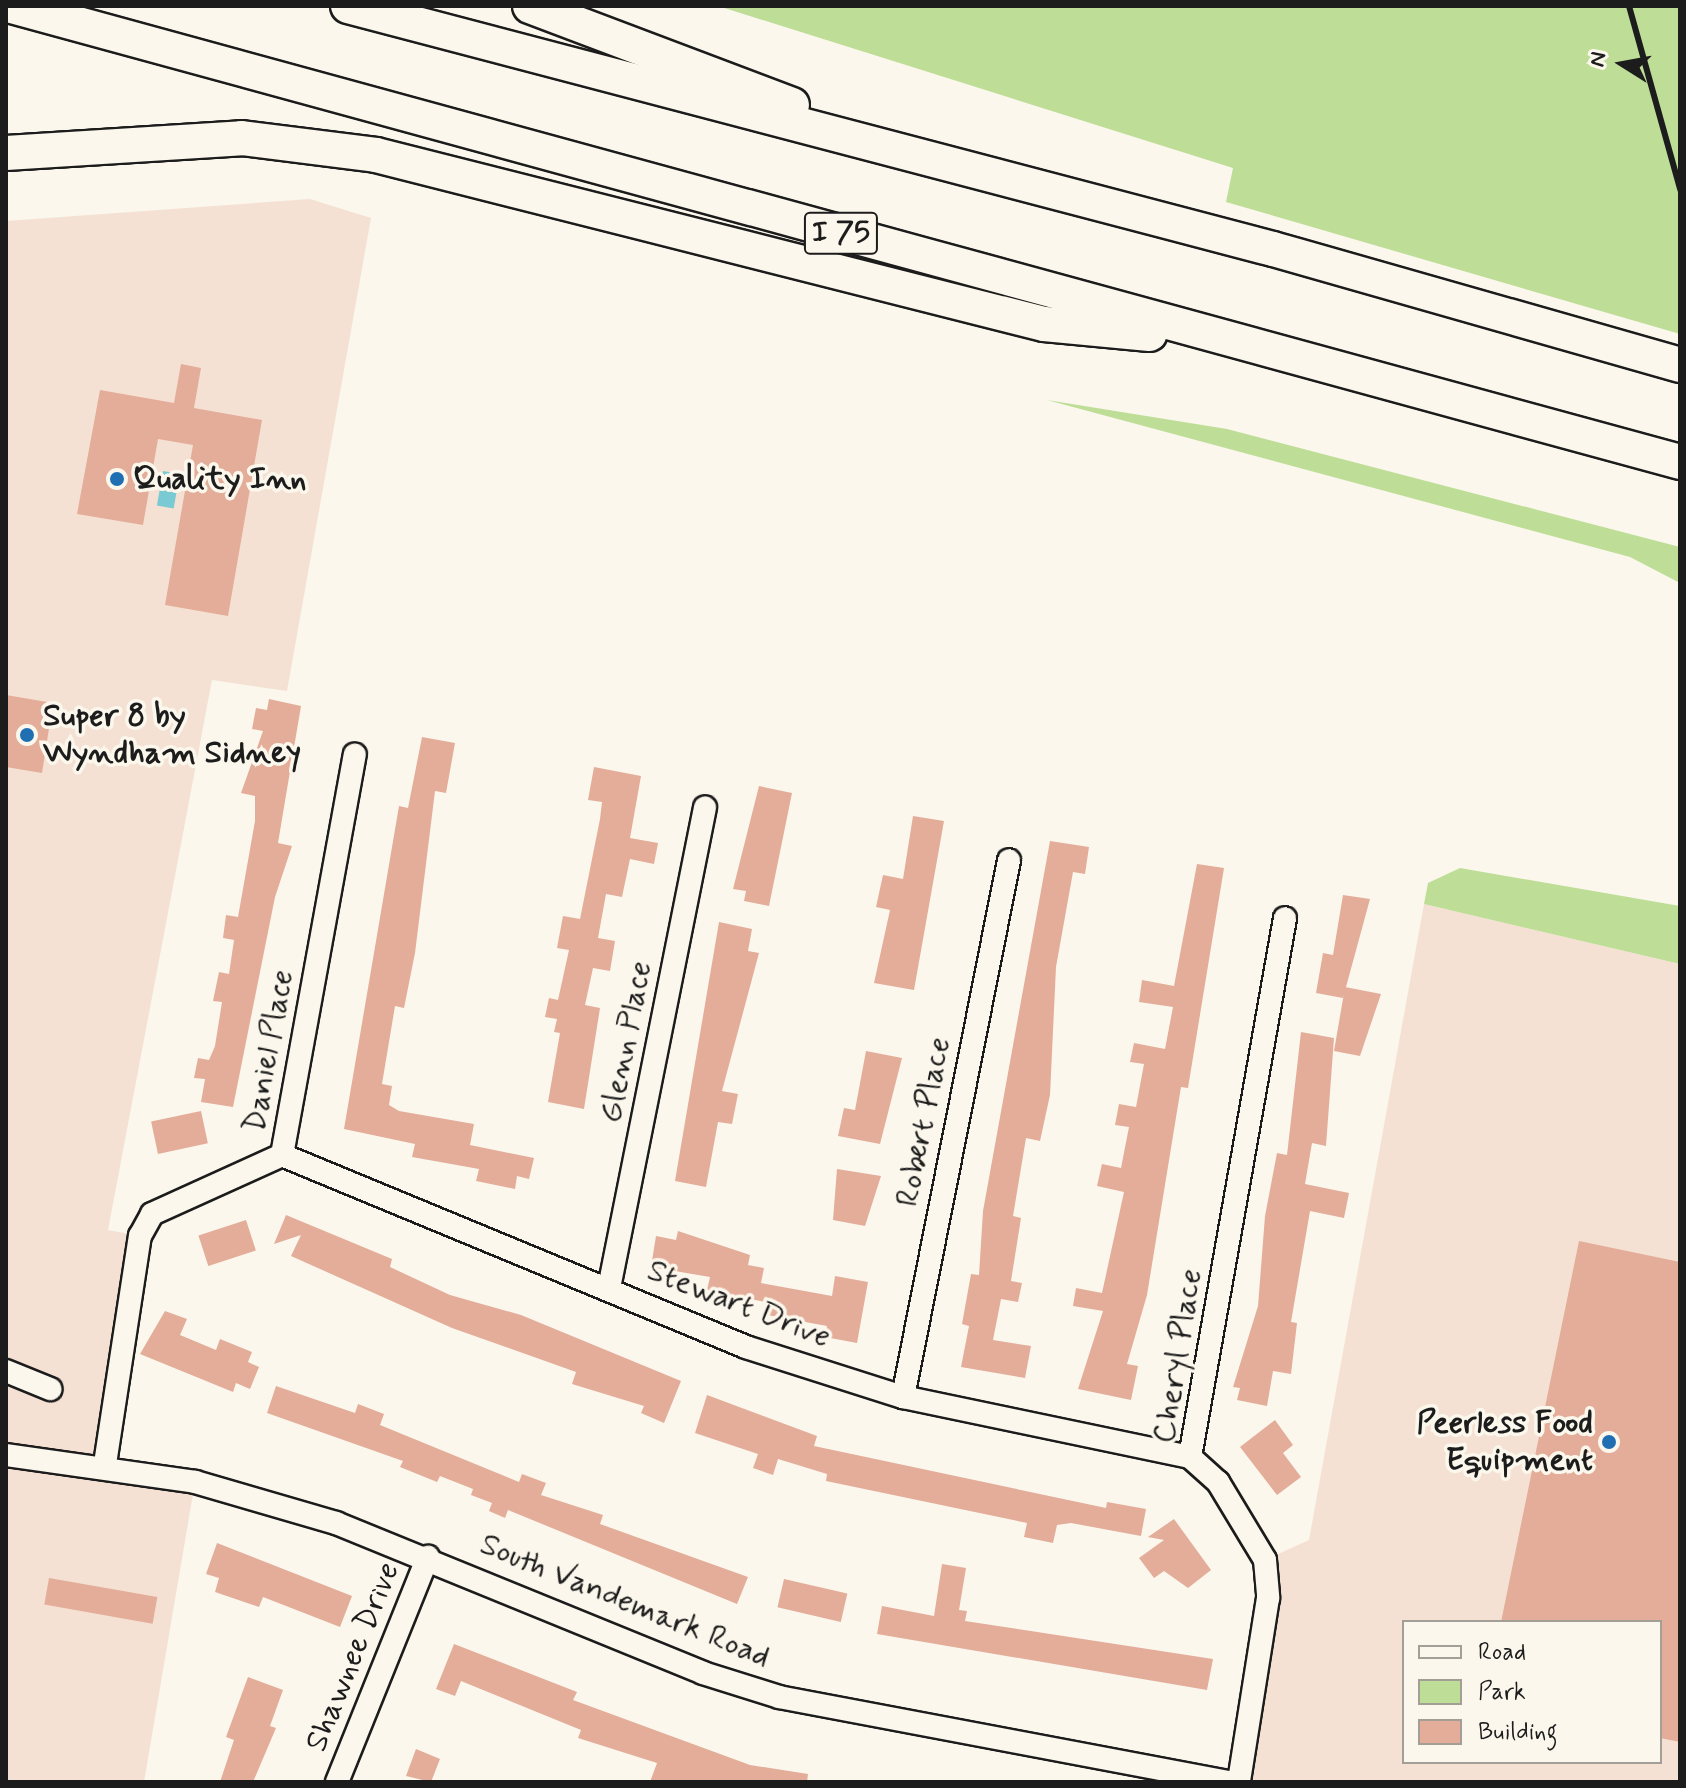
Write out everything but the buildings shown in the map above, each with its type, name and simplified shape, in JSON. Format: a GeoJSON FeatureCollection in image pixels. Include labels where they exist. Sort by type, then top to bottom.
{"type":"FeatureCollection","features":[{"type":"Feature","properties":{"kind":"highway","name":"I 75"},"geometry":{"type":"LineString","coordinates":[[12,6],[1676,461]]}},
{"type":"Feature","properties":{"kind":"highway"},"geometry":{"type":"LineString","coordinates":[[348,6],[1670,362]]}},
{"type":"Feature","properties":{"kind":"highway"},"geometry":{"type":"LineString","coordinates":[[530,6],[972,173]]}},
{"type":"Feature","properties":{"kind":"highway"},"geometry":{"type":"LineString","coordinates":[[6,153],[242,138],[376,155],[1044,324],[1240,342]]}},
{"type":"Feature","properties":{"kind":"street","name":"Daniel Place"},"geometry":{"type":"LineString","coordinates":[[105,1464],[140,1236],[152,1214],[282,1155],[355,755]]}},
{"type":"Feature","properties":{"kind":"street","name":"Glenn Place"},"geometry":{"type":"LineString","coordinates":[[609,1288],[705,808]]}},
{"type":"Feature","properties":{"kind":"street","name":"Robert Place"},"geometry":{"type":"LineString","coordinates":[[903,1397],[1009,860]]}},
{"type":"Feature","properties":{"kind":"street","name":"Cheryl Place"},"geometry":{"type":"LineString","coordinates":[[1239,1782],[1268,1598],[1265,1560],[1218,1482],[1190,1457],[1285,918]]}},
{"type":"Feature","properties":{"kind":"street","name":"Stewart Drive"},"geometry":{"type":"LineString","coordinates":[[282,1155],[746,1347],[903,1397],[1190,1457]]}},
{"type":"Feature","properties":{"kind":"street"},"geometry":{"type":"LineString","coordinates":[[6,1371],[50,1389]]}},
{"type":"Feature","properties":{"kind":"street","name":"South Vandemark Road"},"geometry":{"type":"LineString","coordinates":[[6,1455],[105,1464],[219,1487],[428,1557],[703,1673],[779,1697],[1107,1772],[1227,1782]]}},
{"type":"Feature","properties":{"kind":"street","name":"Shawnee Drive"},"geometry":{"type":"LineString","coordinates":[[337,1782],[428,1557]]}},
{"type":"Feature","properties":{"kind":"shaded area"},"geometry":{"type":"Polygon","coordinates":[[[310,199],[371,218],[287,691],[212,680],[108,1230],[140,1236],[105,1463],[195,1482],[144,1782],[6,1782],[6,221],[310,199]]]}},
{"type":"Feature","properties":{"kind":"shaded area"},"geometry":{"type":"Polygon","coordinates":[[[1424,904],[1680,964],[1680,1782],[1239,1782],[1265,1560],[1309,1540],[1424,904]]]}},
{"type":"Feature","properties":{"kind":"green space"},"geometry":{"type":"Polygon","coordinates":[[[718,6],[1680,6],[1680,334],[1226,202],[1233,168],[718,6]]]}},
{"type":"Feature","properties":{"kind":"green space"},"geometry":{"type":"Polygon","coordinates":[[[1047,400],[1227,429],[1680,547],[1680,583],[1630,557],[1047,400]]]}},
{"type":"Feature","properties":{"kind":"green space"},"geometry":{"type":"Polygon","coordinates":[[[1460,868],[1680,906],[1680,964],[1424,904],[1428,883],[1460,868]]]}},
{"type":"Feature","properties":{"kind":"water"},"geometry":{"type":"Polygon","coordinates":[[[163,471],[180,474],[174,508],[157,505],[163,471]]]}},
{"type":"Feature","properties":{"kind":"railway"},"geometry":{"type":"LineString","coordinates":[[1629,6],[1680,189]]}},
{"type":"Feature","properties":{"kind":"place","name":"Quality Inn"},"geometry":{"type":"Point","coordinates":[117,479]}},
{"type":"Feature","properties":{"kind":"place","name":"Super 8 by Wyndham Sidney"},"geometry":{"type":"Point","coordinates":[27,735]}},
{"type":"Feature","properties":{"kind":"place","name":"Peerless Food Equipment"},"geometry":{"type":"Point","coordinates":[1609,1442]}}]}
